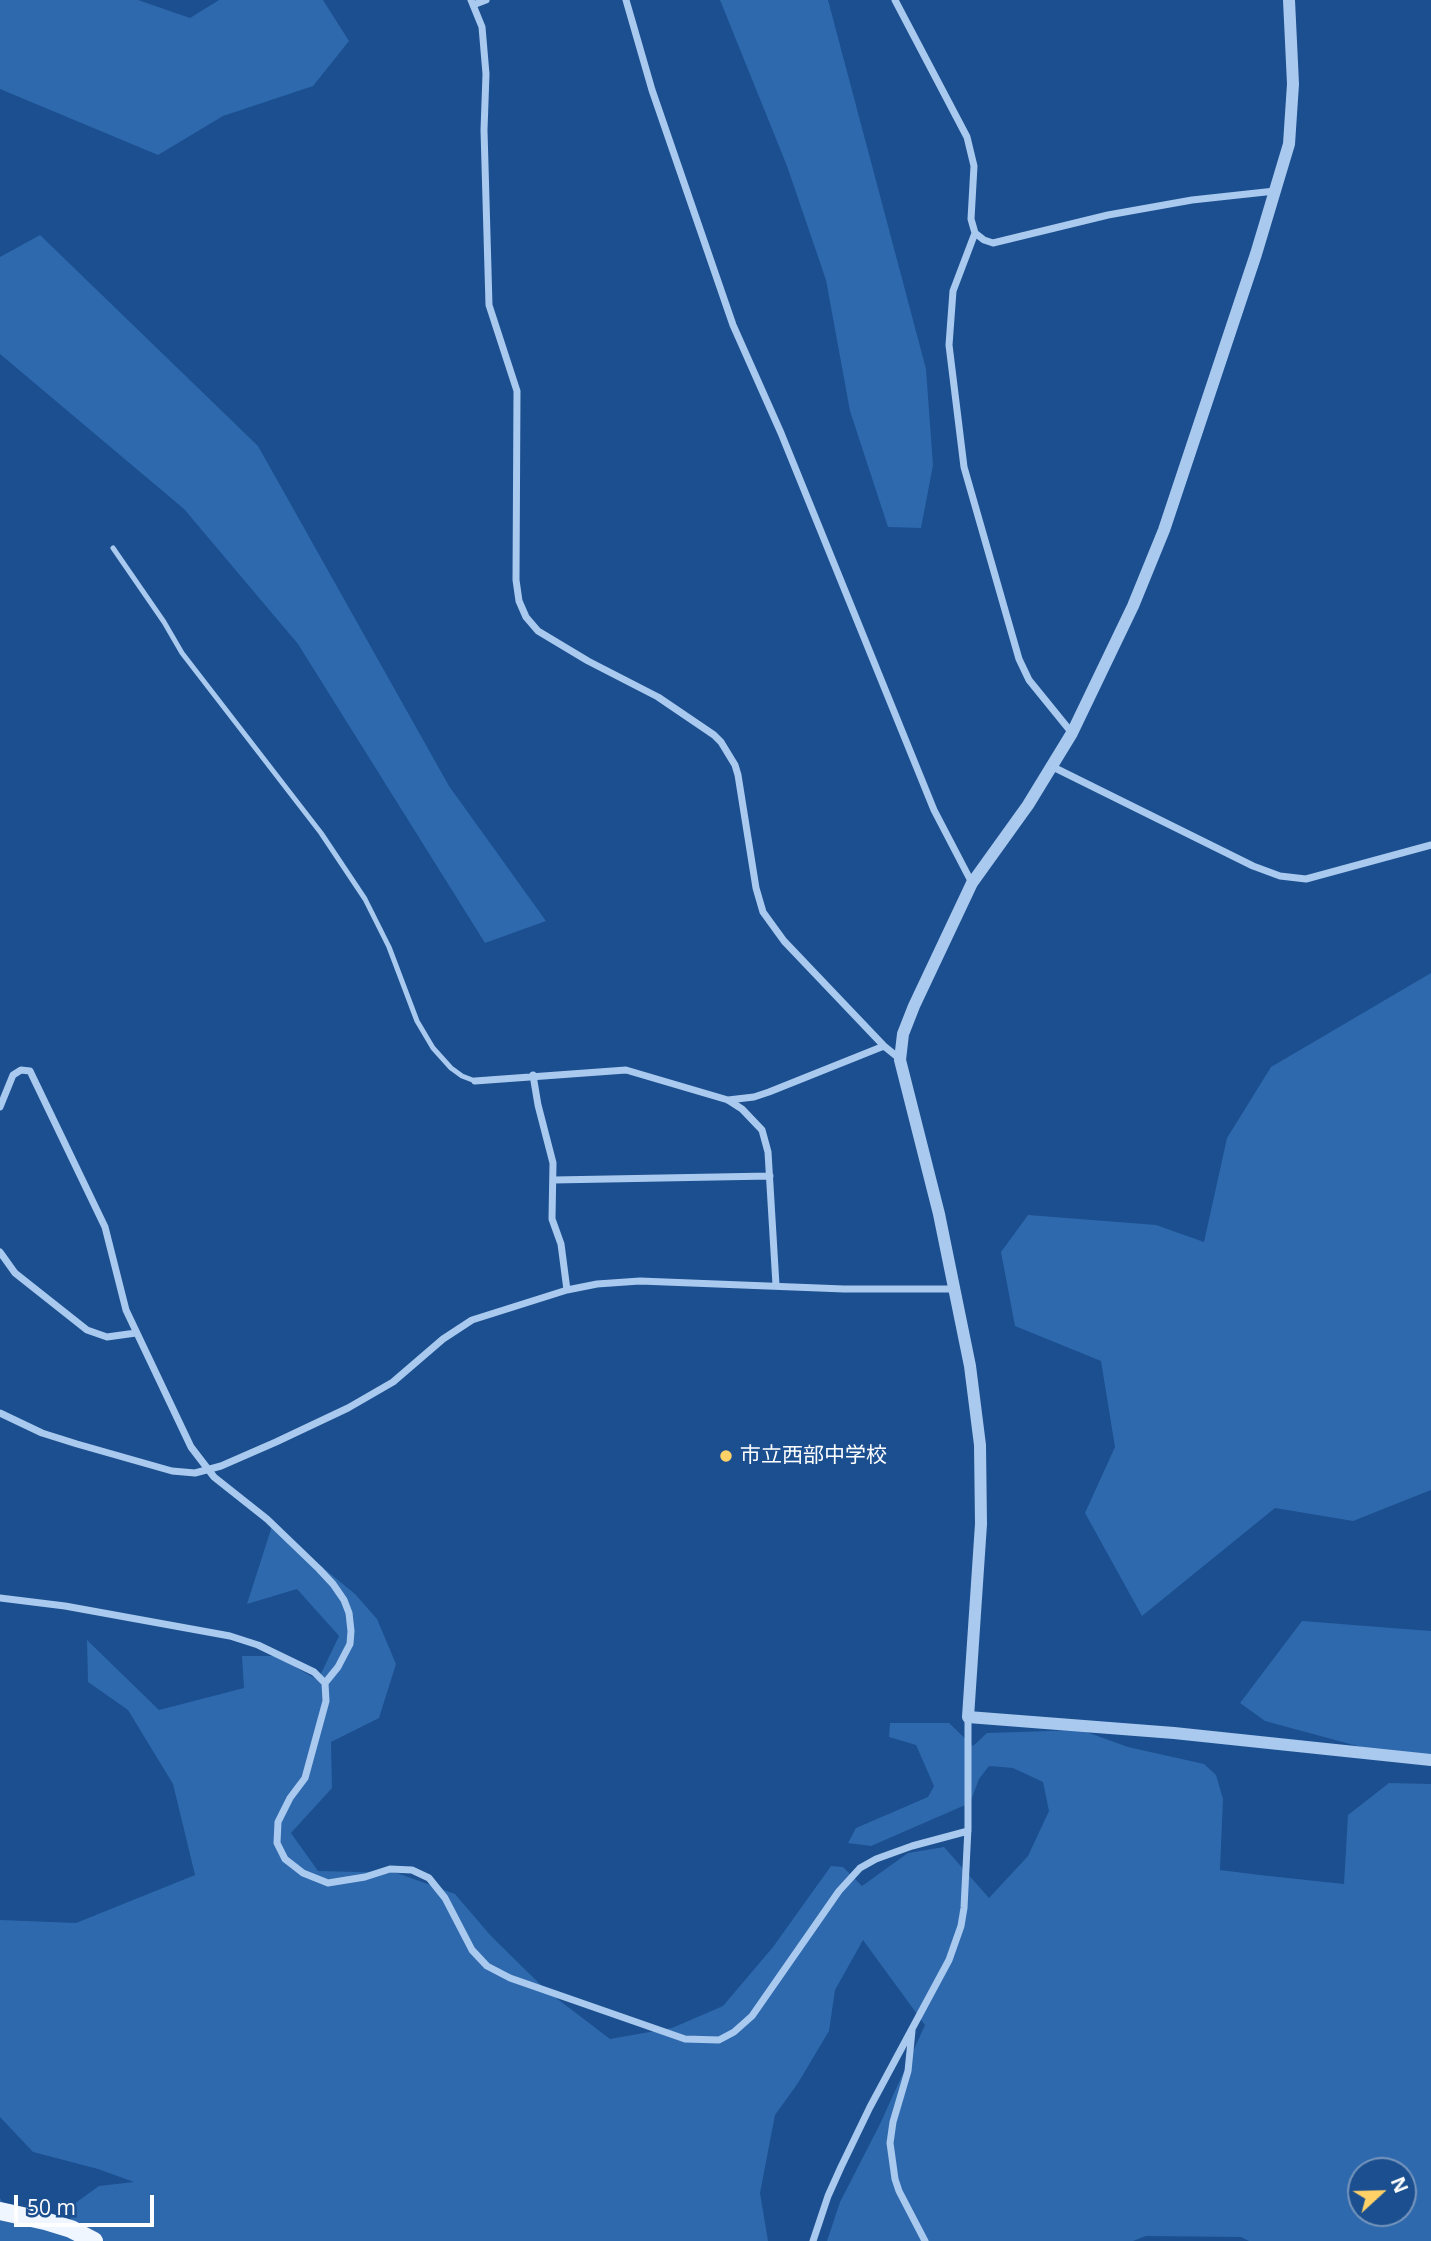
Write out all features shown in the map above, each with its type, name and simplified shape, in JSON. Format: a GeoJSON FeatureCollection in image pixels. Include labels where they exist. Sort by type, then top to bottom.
{"type":"FeatureCollection","features":[{"type":"Feature","properties":{"kind":"main road"},"geometry":{"type":"LineString","coordinates":[[0,2211],[71,2229],[94,2241]]}},
{"type":"Feature","properties":{"kind":"street"},"geometry":{"type":"LineString","coordinates":[[486,0],[472,3],[482,27],[486,74],[484,130],[489,305],[517,391],[516,580],[519,601],[526,617],[538,631],[588,662],[658,697],[714,735],[720,742],[735,765],[738,775],[756,888],[763,912],[784,941],[900,1060]]}},
{"type":"Feature","properties":{"kind":"street"},"geometry":{"type":"LineString","coordinates":[[626,0],[656,102],[733,326],[786,446],[934,810],[972,883]]}},
{"type":"Feature","properties":{"kind":"street"},"geometry":{"type":"LineString","coordinates":[[895,0],[967,137],[974,166],[971,219],[975,233],[984,240],[993,243],[1131,210],[1275,191]]}},
{"type":"Feature","properties":{"kind":"street"},"geometry":{"type":"LineString","coordinates":[[813,2241],[828,2196],[841,2168],[949,1959],[961,1926],[964,1908],[968,1831],[968,1717],[982,1471],[970,1366],[939,1214],[900,1060],[904,1034],[914,1006],[972,883],[1053,767],[1072,733],[1133,606],[1164,530],[1289,144],[1293,84],[1289,0]]}},
{"type":"Feature","properties":{"kind":"street"},"geometry":{"type":"LineString","coordinates":[[975,233],[953,291],[949,345],[964,467],[1019,659],[1029,680],[1072,733]]}},
{"type":"Feature","properties":{"kind":"street"},"geometry":{"type":"LineString","coordinates":[[1053,767],[1253,866],[1280,876],[1306,879],[1431,845]]}},
{"type":"Feature","properties":{"kind":"street"},"geometry":{"type":"LineString","coordinates":[[728,1100],[769,1092],[884,1046]]}},
{"type":"Feature","properties":{"kind":"street"},"geometry":{"type":"LineString","coordinates":[[0,1107],[13,1075],[21,1070],[30,1071],[110,1238],[121,1297],[191,1447],[208,1471],[276,1527],[333,1584],[344,1600],[349,1613],[350,1644],[338,1667],[325,1683]]}},
{"type":"Feature","properties":{"kind":"street"},"geometry":{"type":"LineString","coordinates":[[475,1081],[626,1070],[728,1100],[762,1130],[768,1152],[776,1285]]}},
{"type":"Feature","properties":{"kind":"street"},"geometry":{"type":"LineString","coordinates":[[533,1076],[548,1141],[554,1180],[552,1219],[561,1244],[567,1290]]}},
{"type":"Feature","properties":{"kind":"street"},"geometry":{"type":"LineString","coordinates":[[554,1180],[770,1176]]}},
{"type":"Feature","properties":{"kind":"street"},"geometry":{"type":"LineString","coordinates":[[0,1251],[15,1273],[87,1330],[107,1337],[136,1333]]}},
{"type":"Feature","properties":{"kind":"street"},"geometry":{"type":"LineString","coordinates":[[0,1413],[42,1433],[185,1474],[208,1471],[315,1425],[382,1389],[443,1339],[472,1320],[567,1290],[597,1284],[640,1281],[844,1289],[954,1289]]}},
{"type":"Feature","properties":{"kind":"street"},"geometry":{"type":"LineString","coordinates":[[0,1598],[65,1606],[230,1636],[258,1645],[314,1672],[325,1683],[326,1701],[305,1778],[290,1798],[278,1822],[277,1843],[285,1859],[303,1873],[328,1883],[365,1877],[390,1869],[412,1870],[429,1878],[445,1898],[472,1950],[488,1966],[510,1978],[685,2039],[719,2040],[734,2032],[752,2015],[839,1891],[860,1868],[876,1858],[968,1831]]}},
{"type":"Feature","properties":{"kind":"street"},"geometry":{"type":"LineString","coordinates":[[968,1717],[1174,1733],[1431,1760]]}},
{"type":"Feature","properties":{"kind":"street"},"geometry":{"type":"LineString","coordinates":[[913,2027],[908,2071],[893,2122],[890,2143],[899,2191],[925,2241]]}},
{"type":"Feature","properties":{"kind":"lane"},"geometry":{"type":"LineString","coordinates":[[113,548],[182,653],[321,833],[365,899],[389,947],[417,1021],[433,1048],[451,1068],[475,1081]]}},
{"type":"Feature","properties":{"kind":"shaded area"},"geometry":{"type":"Polygon","coordinates":[[[0,0],[138,0],[190,18],[219,0],[323,0],[349,41],[313,86],[223,116],[158,155],[0,89],[0,0]]]}},
{"type":"Feature","properties":{"kind":"shaded area"},"geometry":{"type":"Polygon","coordinates":[[[720,0],[828,0],[926,369],[933,465],[921,528],[888,527],[850,411],[826,280],[787,166],[720,0]]]}},
{"type":"Feature","properties":{"kind":"shaded area"},"geometry":{"type":"Polygon","coordinates":[[[40,235],[258,446],[449,786],[546,921],[485,943],[298,644],[184,509],[0,354],[0,257],[40,235]]]}},
{"type":"Feature","properties":{"kind":"shaded area"},"geometry":{"type":"Polygon","coordinates":[[[1431,973],[1431,1490],[1353,1521],[1275,1508],[1142,1616],[1085,1513],[1115,1447],[1101,1361],[1015,1326],[1001,1252],[1028,1215],[1156,1225],[1204,1242],[1227,1138],[1271,1067],[1431,973]]]}},
{"type":"Feature","properties":{"kind":"shaded area"},"geometry":{"type":"Polygon","coordinates":[[[272,1526],[355,1594],[377,1619],[396,1664],[379,1718],[331,1742],[332,1788],[291,1833],[318,1871],[397,1873],[455,1894],[491,1936],[547,1991],[610,2039],[672,2028],[723,2006],[773,1947],[831,1866],[843,1867],[862,1886],[908,1853],[944,1847],[989,1898],[1028,1856],[1049,1811],[1043,1782],[1013,1768],[989,1766],[979,1779],[970,1803],[871,1846],[848,1843],[856,1828],[928,1797],[934,1786],[916,1745],[889,1737],[890,1723],[949,1723],[973,1746],[987,1733],[1081,1730],[1128,1747],[1204,1764],[1216,1775],[1223,1799],[1220,1870],[1260,1875],[1344,1884],[1348,1815],[1389,1783],[1431,1784],[1431,2241],[1249,2241],[1241,2237],[1146,2236],[1133,2241],[827,2241],[840,2202],[880,2124],[925,2025],[863,1940],[835,1990],[829,2031],[775,2115],[760,2193],[768,2241],[0,2241],[0,2198],[12,2219],[70,2221],[74,2204],[99,2186],[134,2182],[98,2169],[33,2152],[0,2117],[0,1920],[76,1923],[195,1875],[173,1784],[128,1710],[88,1682],[87,1640],[159,1710],[244,1688],[242,1656],[276,1656],[318,1680],[339,1636],[297,1589],[247,1604],[272,1526]]]}},
{"type":"Feature","properties":{"kind":"shaded area"},"geometry":{"type":"Polygon","coordinates":[[[1302,1621],[1431,1631],[1431,1766],[1265,1721],[1240,1703],[1302,1621]]]}},
{"type":"Feature","properties":{"kind":"place","name":"市立西部中学校"},"geometry":{"type":"Point","coordinates":[726,1456]}}]}
